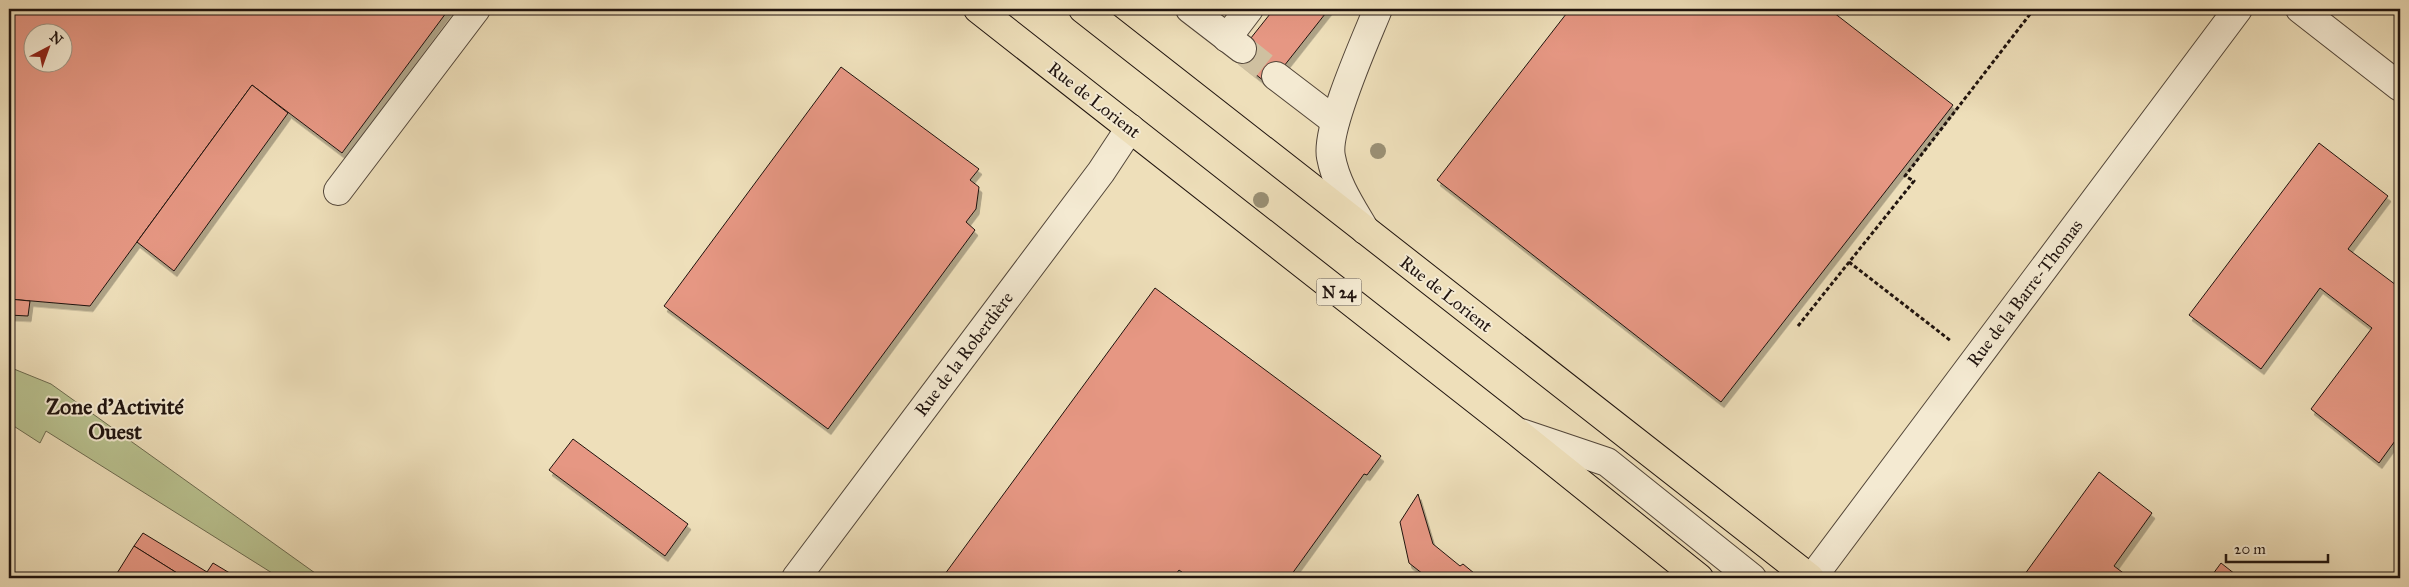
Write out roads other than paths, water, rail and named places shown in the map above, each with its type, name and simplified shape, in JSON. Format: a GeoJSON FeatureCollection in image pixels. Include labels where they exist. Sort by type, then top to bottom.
{"type":"FeatureCollection","features":[{"type":"Feature","properties":{"kind":"main road","name":"Rue de Lorient"},"geometry":{"type":"LineString","coordinates":[[978,9],[1517,432],[1699,578]]}},
{"type":"Feature","properties":{"kind":"main road","name":"Rue de Lorient"},"geometry":{"type":"LineString","coordinates":[[1083,9],[1811,578]]}},
{"type":"Feature","properties":{"kind":"street"},"geometry":{"type":"LineString","coordinates":[[338,191],[476,9]]}},
{"type":"Feature","properties":{"kind":"street"},"geometry":{"type":"LineString","coordinates":[[1190,9],[1235,43],[1249,9]]}},
{"type":"Feature","properties":{"kind":"street"},"geometry":{"type":"LineString","coordinates":[[1365,231],[1340,187],[1330,156],[1335,121],[1378,9]]}},
{"type":"Feature","properties":{"kind":"street","name":"Rue de la Barre-Thomas"},"geometry":{"type":"LineString","coordinates":[[1811,578],[2238,9]]}},
{"type":"Feature","properties":{"kind":"street"},"geometry":{"type":"LineString","coordinates":[[2300,9],[2400,87]]}},
{"type":"Feature","properties":{"kind":"street"},"geometry":{"type":"LineString","coordinates":[[1276,76],[1335,121]]}},
{"type":"Feature","properties":{"kind":"street","name":"Rue de la Roberdière"},"geometry":{"type":"LineString","coordinates":[[796,578],[1101,172],[1130,128]]}},
{"type":"Feature","properties":{"kind":"street","name":"Rue de Lorient"},"geometry":{"type":"LineString","coordinates":[[1517,432],[1607,462],[1752,578]]}},
{"type":"Feature","properties":{"kind":"tunnel"},"geometry":{"type":"LineString","coordinates":[[1242,49],[1276,76]]}},
{"type":"Feature","properties":{"kind":"district","name":"Zone d'Activité Ouest"},"geometry":{"type":"Point","coordinates":[115,418]}}]}
